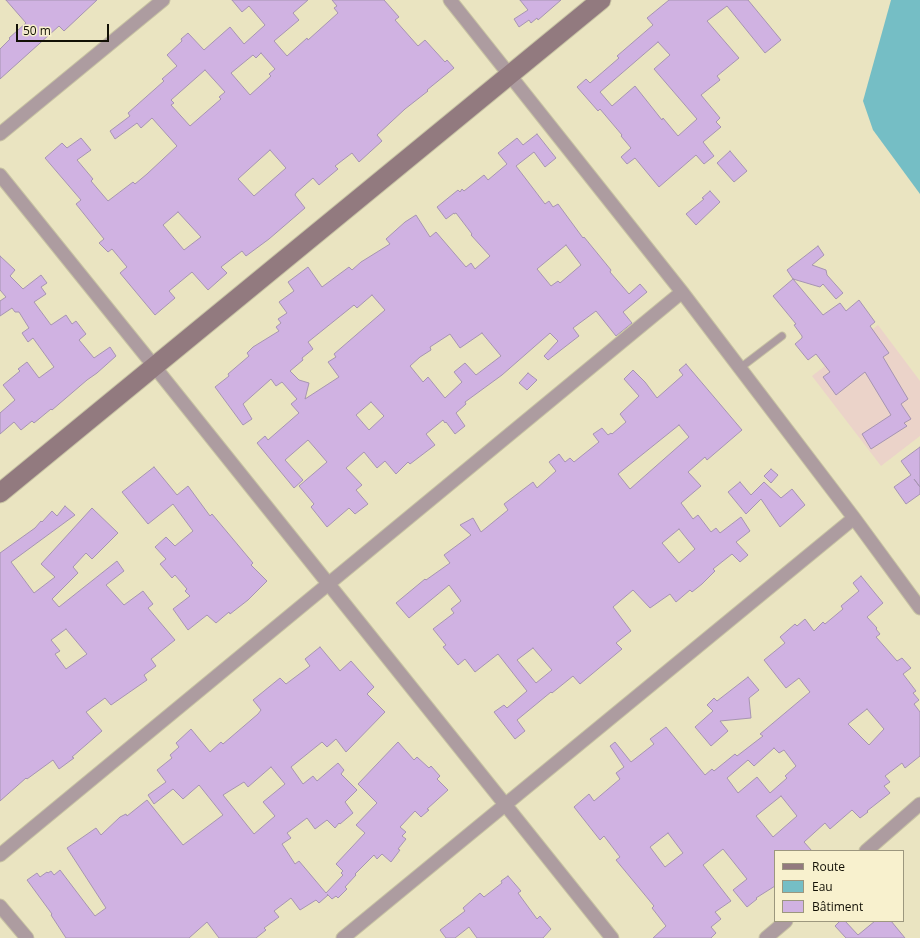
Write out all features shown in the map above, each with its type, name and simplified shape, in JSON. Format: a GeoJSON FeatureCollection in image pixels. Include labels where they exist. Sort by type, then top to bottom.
{"type":"FeatureCollection","features":[{"type":"Feature","properties":{"kind":"street"},"geometry":{"type":"LineString","coordinates":[[0,134],[162,0]]}},
{"type":"Feature","properties":{"kind":"street"},"geometry":{"type":"LineString","coordinates":[[450,0],[682,292],[854,518],[920,608]]}},
{"type":"Feature","properties":{"kind":"street"},"geometry":{"type":"LineString","coordinates":[[0,493],[601,0]]}},
{"type":"Feature","properties":{"kind":"street"},"geometry":{"type":"LineString","coordinates":[[0,175],[612,938]]}},
{"type":"Feature","properties":{"kind":"street"},"geometry":{"type":"LineString","coordinates":[[0,855],[682,292]]}},
{"type":"Feature","properties":{"kind":"street"},"geometry":{"type":"LineString","coordinates":[[343,938],[854,518]]}},
{"type":"Feature","properties":{"kind":"street"},"geometry":{"type":"LineString","coordinates":[[867,850],[920,804]]}},
{"type":"Feature","properties":{"kind":"street"},"geometry":{"type":"LineString","coordinates":[[0,906],[27,938]]}},
{"type":"Feature","properties":{"kind":"street"},"geometry":{"type":"LineString","coordinates":[[766,938],[785,922]]}},
{"type":"Feature","properties":{"kind":"lane"},"geometry":{"type":"LineString","coordinates":[[740,368],[782,336]]}},
{"type":"Feature","properties":{"kind":"shaded area"},"geometry":{"type":"Polygon","coordinates":[[[878,325],[920,381],[920,436],[881,466],[812,376],[878,325]]]}},
{"type":"Feature","properties":{"kind":"water"},"geometry":{"type":"Polygon","coordinates":[[[891,0],[920,0],[920,194],[873,130],[863,101],[891,0]]]}},
{"type":"Feature","properties":{"kind":"building"},"geometry":{"type":"Polygon","coordinates":[[[6,0],[97,0],[64,31],[59,26],[0,79],[0,49],[10,39],[9,38],[26,23],[6,0]]]}},
{"type":"Feature","properties":{"kind":"building"},"geometry":{"type":"Polygon","coordinates":[[[232,0],[308,0],[293,13],[299,20],[274,41],[287,56],[307,38],[308,40],[338,13],[334,8],[337,6],[332,0],[384,0],[399,17],[395,20],[418,46],[425,40],[445,62],[447,60],[454,68],[405,109],[377,135],[382,141],[359,162],[352,153],[335,166],[338,169],[319,185],[313,178],[296,193],[295,195],[305,208],[269,239],[246,256],[242,251],[221,267],[227,273],[208,290],[192,272],[169,291],[175,298],[155,315],[120,273],[127,267],[112,249],[108,252],[99,243],[104,239],[76,204],[81,200],[45,158],[62,143],[67,148],[81,138],[91,150],[77,160],[93,179],[91,181],[108,201],[133,182],[135,184],[177,146],[152,118],[141,128],[137,123],[115,139],[110,131],[130,116],[128,113],[164,81],[162,79],[177,66],[167,55],[188,33],[204,50],[230,27],[244,44],[265,25],[249,6],[242,12],[232,0]],[[261,53],[256,58],[253,55],[231,73],[250,95],[271,76],[269,74],[275,69],[261,53]],[[205,70],[171,100],[174,103],[171,105],[190,126],[221,99],[219,97],[225,92],[205,70]],[[270,150],[238,179],[254,196],[286,168],[270,150]],[[178,212],[163,225],[184,250],[201,237],[178,212]]]}},
{"type":"Feature","properties":{"kind":"building"},"geometry":{"type":"Polygon","coordinates":[[[520,0],[561,0],[538,20],[537,18],[531,23],[529,20],[519,27],[514,19],[528,10],[520,0]]]}},
{"type":"Feature","properties":{"kind":"building"},"geometry":{"type":"Polygon","coordinates":[[[669,0],[748,0],[781,40],[765,53],[727,6],[707,21],[739,58],[717,76],[720,80],[701,95],[720,118],[716,122],[721,127],[703,142],[714,156],[704,164],[696,155],[659,187],[635,158],[627,164],[621,157],[631,148],[600,109],[598,111],[577,87],[586,79],[590,83],[619,58],[617,56],[653,25],[647,18],[669,0]],[[658,42],[600,92],[612,106],[635,86],[662,120],[663,118],[678,136],[697,119],[654,69],[670,55],[658,42]]]}},
{"type":"Feature","properties":{"kind":"building"},"geometry":{"type":"Polygon","coordinates":[[[537,134],[556,158],[545,167],[534,152],[516,166],[545,204],[549,201],[553,207],[558,204],[583,238],[584,237],[611,270],[610,272],[629,294],[640,284],[647,292],[623,312],[632,323],[616,336],[596,311],[573,328],[579,336],[548,360],[544,356],[558,341],[550,333],[502,375],[465,402],[466,404],[456,413],[465,426],[455,434],[443,420],[426,434],[435,445],[410,464],[408,462],[396,474],[385,461],[377,468],[364,452],[346,468],[362,485],[356,490],[368,504],[355,514],[349,508],[327,527],[311,507],[314,504],[299,486],[327,462],[308,440],[285,460],[303,480],[294,488],[257,443],[265,436],[268,440],[299,413],[291,404],[297,399],[282,382],[276,386],[271,379],[243,404],[252,419],[243,425],[215,387],[229,376],[228,374],[249,356],[247,353],[253,347],[279,331],[276,327],[281,323],[278,319],[287,313],[279,302],[294,291],[288,282],[308,267],[322,287],[349,267],[352,270],[361,262],[390,244],[386,239],[405,222],[416,215],[430,237],[436,232],[466,267],[471,263],[475,269],[490,256],[471,235],[472,234],[456,213],[446,219],[437,207],[458,190],[460,192],[462,189],[464,191],[484,175],[488,180],[507,164],[498,153],[517,138],[523,145],[537,134]],[[566,245],[537,269],[551,286],[558,281],[560,283],[581,265],[566,245]],[[372,295],[357,308],[354,305],[308,342],[313,349],[290,371],[299,380],[309,383],[305,399],[339,377],[328,362],[336,357],[334,354],[385,310],[372,295]],[[482,333],[460,348],[450,334],[430,347],[431,350],[410,366],[423,382],[428,377],[445,398],[462,382],[454,372],[465,363],[476,375],[501,356],[482,333]],[[371,402],[356,415],[369,430],[384,416],[371,402]]]}},
{"type":"Feature","properties":{"kind":"building"},"geometry":{"type":"Polygon","coordinates":[[[730,151],[747,171],[734,182],[717,163],[730,151]]]}},
{"type":"Feature","properties":{"kind":"building"},"geometry":{"type":"Polygon","coordinates":[[[710,191],[720,202],[696,225],[686,214],[704,199],[702,198],[710,191]]]}},
{"type":"Feature","properties":{"kind":"building"},"geometry":{"type":"Polygon","coordinates":[[[818,246],[824,255],[812,265],[826,270],[827,275],[843,293],[836,299],[823,284],[820,287],[793,279],[787,270],[818,246]]]}},
{"type":"Feature","properties":{"kind":"building"},"geometry":{"type":"Polygon","coordinates":[[[0,256],[15,270],[10,276],[23,289],[41,275],[47,283],[41,287],[46,294],[34,302],[51,325],[66,315],[72,324],[76,321],[86,334],[79,340],[94,358],[110,347],[116,356],[52,410],[51,409],[34,423],[32,421],[21,430],[14,422],[0,434],[0,413],[15,400],[3,385],[20,371],[18,369],[27,362],[39,378],[54,367],[33,338],[28,342],[22,333],[29,328],[19,312],[15,312],[12,308],[0,316],[0,301],[6,297],[0,290],[0,256]]]}},
{"type":"Feature","properties":{"kind":"building"},"geometry":{"type":"Polygon","coordinates":[[[793,279],[823,315],[840,303],[846,311],[859,300],[875,322],[870,326],[889,353],[883,357],[908,399],[901,404],[911,419],[904,423],[907,426],[871,449],[862,434],[891,415],[865,372],[836,395],[823,377],[830,372],[816,354],[808,360],[795,344],[802,338],[802,336],[794,325],[796,324],[773,296],[793,279]]]}},
{"type":"Feature","properties":{"kind":"building"},"geometry":{"type":"Polygon","coordinates":[[[686,364],[742,430],[707,460],[705,457],[688,472],[701,486],[681,503],[693,519],[698,515],[711,532],[716,528],[720,533],[741,517],[750,531],[736,542],[748,555],[740,562],[732,554],[713,569],[715,571],[702,584],[692,592],[690,590],[676,602],[670,594],[650,608],[633,590],[613,607],[631,631],[616,643],[622,649],[580,684],[573,676],[517,720],[525,731],[515,739],[494,712],[504,705],[507,708],[527,691],[498,654],[475,672],[465,659],[458,665],[443,647],[446,645],[433,629],[454,613],[451,609],[461,601],[449,585],[409,618],[396,603],[425,579],[426,580],[450,563],[444,555],[471,535],[460,525],[473,518],[481,532],[508,510],[504,504],[533,482],[537,488],[556,471],[549,462],[559,454],[565,462],[570,458],[574,462],[599,442],[593,434],[602,428],[608,435],[611,433],[612,434],[626,422],[620,414],[639,396],[624,379],[633,370],[645,382],[657,398],[683,375],[679,370],[686,364]],[[679,425],[618,474],[630,489],[689,437],[679,425]],[[679,529],[662,543],[679,563],[695,549],[679,529]],[[533,648],[517,660],[536,683],[552,670],[533,648]]]}},
{"type":"Feature","properties":{"kind":"building"},"geometry":{"type":"Polygon","coordinates":[[[528,373],[537,380],[527,390],[519,383],[528,373]]]}},
{"type":"Feature","properties":{"kind":"building"},"geometry":{"type":"Polygon","coordinates":[[[920,447],[920,494],[906,504],[894,487],[911,475],[901,461],[920,447]]]}},
{"type":"Feature","properties":{"kind":"building"},"geometry":{"type":"Polygon","coordinates":[[[154,467],[177,495],[188,486],[210,516],[212,514],[253,563],[251,565],[267,581],[248,600],[230,614],[229,612],[216,623],[207,615],[188,630],[173,609],[190,596],[185,591],[187,589],[175,575],[172,578],[160,564],[166,559],[155,547],[166,537],[175,546],[193,531],[173,504],[148,524],[122,492],[154,467]]]}},
{"type":"Feature","properties":{"kind":"building"},"geometry":{"type":"Polygon","coordinates":[[[771,469],[778,475],[771,483],[764,476],[771,469]]]}},
{"type":"Feature","properties":{"kind":"building"},"geometry":{"type":"Polygon","coordinates":[[[740,482],[751,495],[764,482],[781,498],[792,489],[805,505],[780,527],[761,499],[746,514],[728,492],[740,482]]]}},
{"type":"Feature","properties":{"kind":"building"},"geometry":{"type":"Polygon","coordinates":[[[65,506],[75,515],[11,562],[34,593],[55,577],[41,564],[92,508],[118,533],[92,559],[86,553],[73,567],[78,573],[52,599],[59,607],[117,561],[124,571],[106,585],[124,605],[143,591],[153,604],[148,608],[175,640],[151,659],[156,666],[144,675],[147,680],[111,705],[105,698],[86,712],[102,731],[72,757],[74,758],[59,769],[53,760],[27,779],[26,778],[0,801],[0,553],[35,528],[52,511],[57,516],[65,506]],[[66,629],[51,640],[60,651],[55,654],[66,669],[87,654],[66,629]]]}},
{"type":"Feature","properties":{"kind":"building"},"geometry":{"type":"Polygon","coordinates":[[[861,576],[883,603],[867,617],[877,628],[876,629],[880,634],[876,637],[897,661],[902,658],[911,668],[903,674],[916,691],[913,693],[919,700],[914,704],[920,712],[920,756],[905,768],[902,763],[885,776],[890,782],[884,786],[890,793],[860,818],[852,810],[830,829],[825,823],[804,842],[811,850],[774,850],[774,887],[756,898],[757,899],[747,907],[733,890],[747,879],[723,849],[703,865],[731,901],[715,912],[721,919],[711,927],[716,933],[711,938],[653,938],[666,926],[652,908],[654,906],[616,860],[620,857],[604,836],[600,840],[574,807],[589,794],[594,801],[620,779],[616,773],[624,767],[610,746],[615,742],[631,762],[654,744],[650,739],[666,727],[705,775],[712,769],[714,771],[735,754],[737,756],[763,736],[760,734],[810,692],[799,678],[786,688],[764,660],[785,643],[780,637],[795,624],[797,626],[805,619],[814,631],[823,622],[825,624],[843,609],[841,606],[859,591],[853,583],[861,576]],[[867,709],[848,724],[869,745],[884,729],[867,709]],[[774,748],[754,766],[748,760],[727,778],[738,793],[757,777],[770,793],[787,778],[785,776],[796,766],[784,750],[779,753],[774,748]],[[781,796],[756,816],[773,837],[797,816],[781,796]],[[668,833],[650,847],[665,867],[683,853],[668,833]]]}},
{"type":"Feature","properties":{"kind":"building"},"geometry":{"type":"Polygon","coordinates":[[[320,647],[340,671],[351,661],[374,687],[367,694],[385,712],[346,752],[336,739],[327,747],[322,742],[291,767],[303,784],[313,776],[317,781],[338,763],[344,770],[341,774],[357,790],[345,802],[353,813],[340,824],[339,823],[335,828],[327,820],[315,829],[307,818],[287,833],[291,838],[282,844],[295,864],[299,861],[326,893],[343,875],[341,873],[343,871],[336,864],[365,833],[356,825],[377,803],[358,784],[398,742],[414,760],[417,757],[429,768],[431,766],[440,776],[437,779],[448,790],[427,809],[429,810],[421,817],[415,811],[400,827],[406,832],[402,836],[406,839],[398,849],[400,850],[391,862],[382,854],[377,859],[374,855],[355,874],[356,875],[345,887],[347,889],[338,898],[336,896],[332,899],[328,895],[319,903],[316,900],[300,910],[291,898],[274,911],[279,917],[264,928],[266,930],[256,938],[219,938],[207,922],[189,938],[66,938],[51,915],[52,914],[27,880],[37,873],[40,877],[51,871],[54,875],[60,870],[95,916],[106,908],[67,848],[96,828],[101,835],[120,817],[126,814],[127,816],[147,800],[183,845],[223,815],[199,785],[183,799],[173,789],[154,804],[148,795],[166,782],[157,770],[172,758],[170,755],[179,747],[176,743],[191,729],[210,752],[221,742],[223,744],[261,710],[253,700],[280,678],[286,684],[310,666],[305,659],[320,647]],[[271,767],[248,787],[244,782],[223,795],[254,834],[275,816],[263,802],[285,784],[271,767]]]}},
{"type":"Feature","properties":{"kind":"building"},"geometry":{"type":"Polygon","coordinates":[[[748,677],[759,690],[749,698],[751,718],[720,721],[728,731],[711,746],[695,727],[713,711],[707,705],[714,698],[717,701],[748,677]]]}},
{"type":"Feature","properties":{"kind":"building"},"geometry":{"type":"Polygon","coordinates":[[[508,876],[521,891],[518,893],[537,919],[540,916],[551,929],[543,938],[477,938],[469,927],[455,938],[446,938],[440,930],[465,911],[463,908],[480,893],[484,897],[502,883],[501,881],[508,876]]]}},
{"type":"Feature","properties":{"kind":"building"},"geometry":{"type":"Polygon","coordinates":[[[839,922],[846,922],[858,935],[874,922],[892,922],[905,938],[846,938],[835,926],[839,922]]]}}]}
